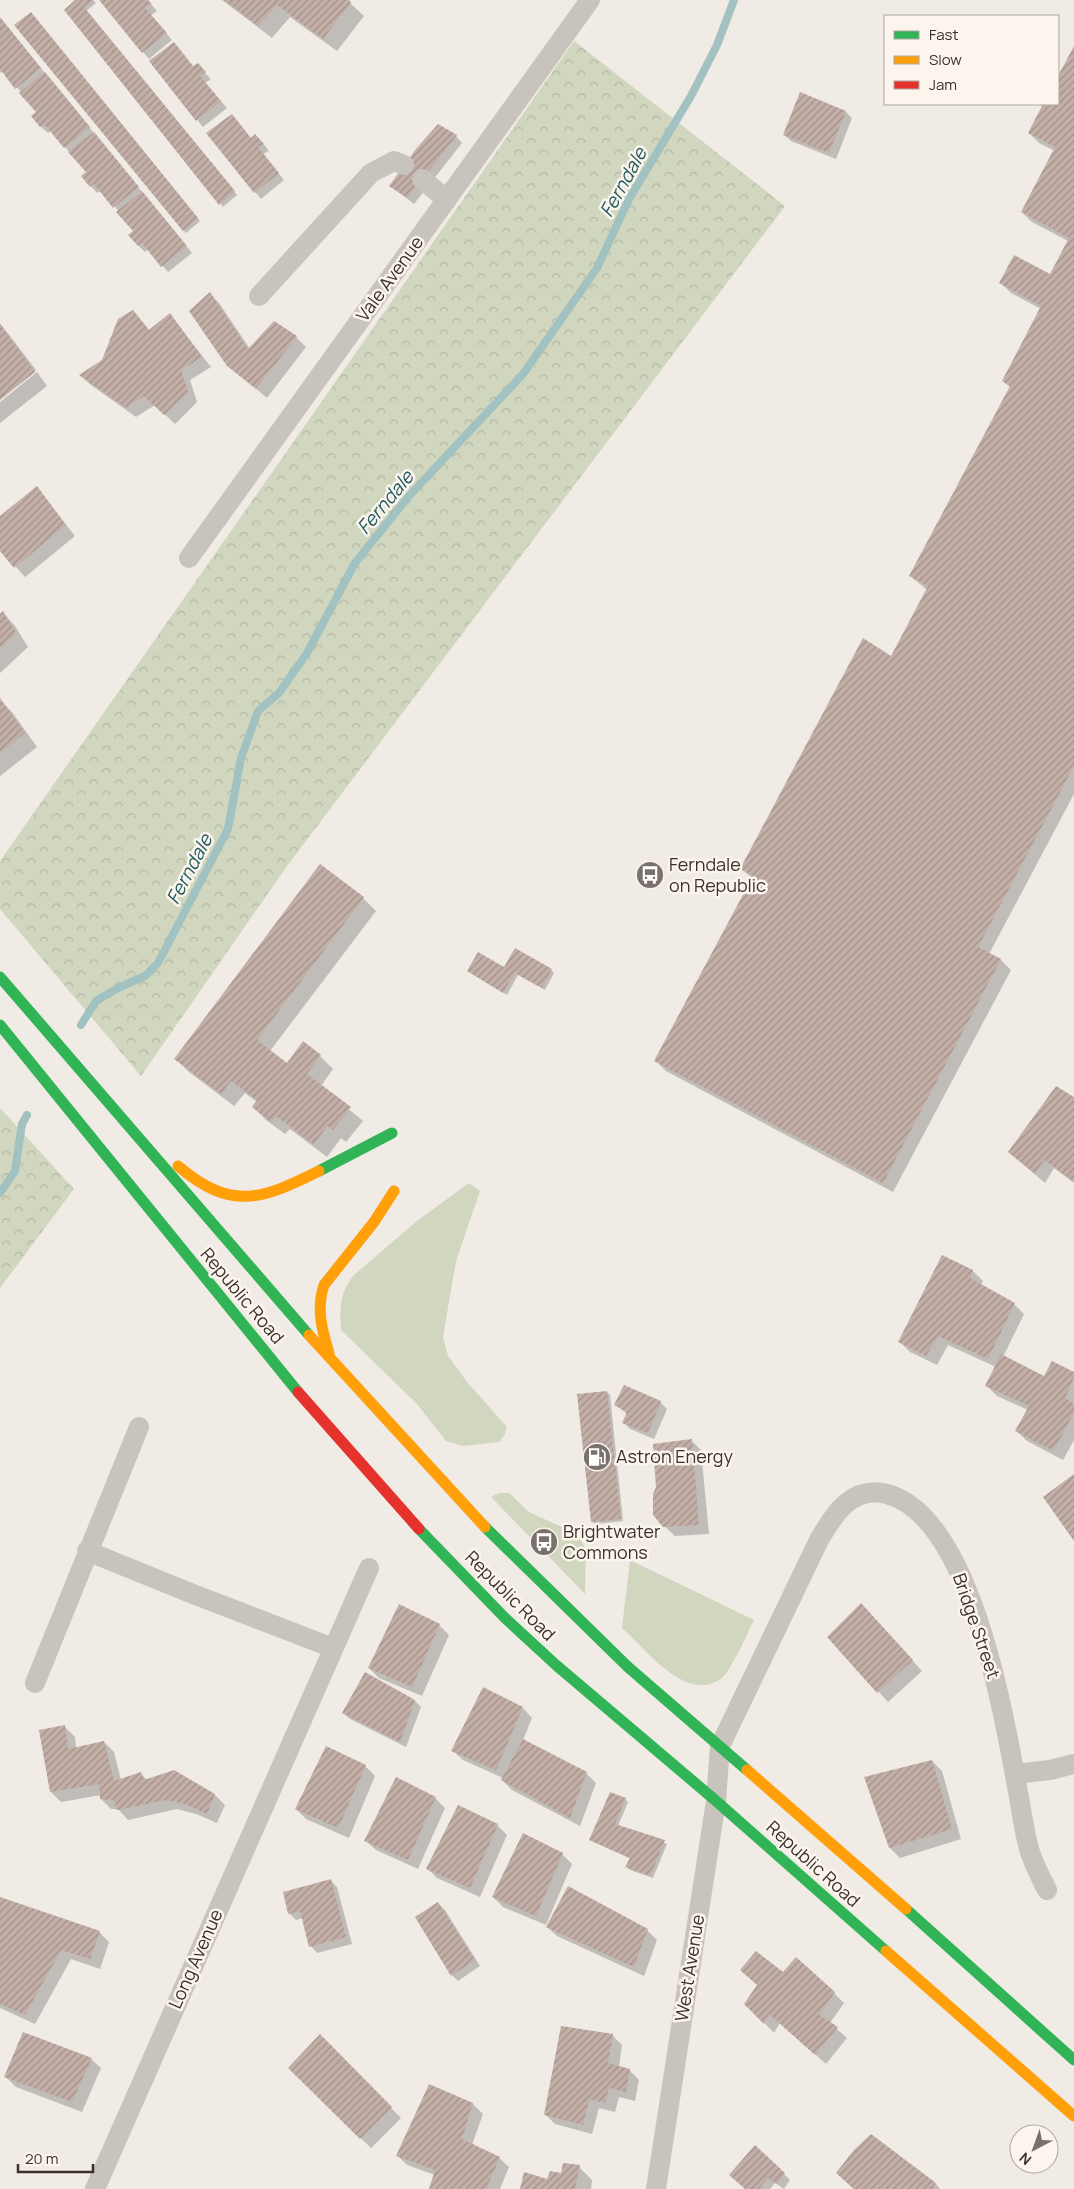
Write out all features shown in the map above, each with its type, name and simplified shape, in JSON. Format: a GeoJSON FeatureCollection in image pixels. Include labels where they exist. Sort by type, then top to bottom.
{"type":"FeatureCollection","features":[{"type":"Feature","properties":{"kind":"main road","name":"Republic Road"},"geometry":{"type":"LineString","coordinates":[[0,977],[117,1116],[268,1290],[500,1544],[600,1642],[1074,2060]]}},
{"type":"Feature","properties":{"kind":"main road","name":"Republic Road"},"geometry":{"type":"LineString","coordinates":[[0,1025],[229,1309],[342,1443],[429,1540],[507,1620],[577,1684],[716,1801],[1074,2116]]}},
{"type":"Feature","properties":{"kind":"main road"},"geometry":{"type":"LineString","coordinates":[[117,1116],[194,1180],[208,1189],[228,1196],[259,1195],[280,1189],[392,1133]]}},
{"type":"Feature","properties":{"kind":"main road"},"geometry":{"type":"LineString","coordinates":[[331,1360],[320,1328],[318,1312],[320,1298],[327,1278],[366,1232],[394,1191]]}},
{"type":"Feature","properties":{"kind":"street","name":"Vale Avenue"},"geometry":{"type":"LineString","coordinates":[[189,558],[590,0]]}},
{"type":"Feature","properties":{"kind":"street"},"geometry":{"type":"LineString","coordinates":[[259,296],[370,174],[394,161],[404,165]]}},
{"type":"Feature","properties":{"kind":"street"},"geometry":{"type":"LineString","coordinates":[[422,179],[447,200]]}},
{"type":"Feature","properties":{"kind":"street"},"geometry":{"type":"LineString","coordinates":[[35,1683],[139,1427]]}},
{"type":"Feature","properties":{"kind":"street","name":"Bridge Street"},"geometry":{"type":"LineString","coordinates":[[720,1746],[772,1633],[833,1516],[850,1499],[873,1490],[898,1497],[916,1511],[938,1535],[961,1577],[977,1617],[995,1679],[1030,1851],[1047,1890]]}},
{"type":"Feature","properties":{"kind":"street"},"geometry":{"type":"LineString","coordinates":[[88,1550],[193,1594],[333,1648]]}},
{"type":"Feature","properties":{"kind":"street","name":"Long Avenue"},"geometry":{"type":"LineString","coordinates":[[95,2189],[369,1568]]}},
{"type":"Feature","properties":{"kind":"street","name":"West Avenue"},"geometry":{"type":"LineString","coordinates":[[656,2189],[716,1801],[720,1746]]}},
{"type":"Feature","properties":{"kind":"street"},"geometry":{"type":"LineString","coordinates":[[1015,1774],[1050,1770],[1074,1764]]}},
{"type":"Feature","properties":{"kind":"green space"},"geometry":{"type":"Polygon","coordinates":[[[574,41],[785,206],[287,866],[141,1076],[0,909],[0,861],[574,41]]]}},
{"type":"Feature","properties":{"kind":"green space"},"geometry":{"type":"Polygon","coordinates":[[[0,1108],[74,1189],[0,1288],[0,1108]]]}},
{"type":"Feature","properties":{"kind":"green space"},"geometry":{"type":"Polygon","coordinates":[[[469,1183],[480,1191],[456,1261],[443,1337],[448,1356],[467,1382],[507,1427],[505,1434],[499,1442],[463,1446],[446,1441],[417,1404],[341,1330],[340,1315],[345,1289],[353,1276],[417,1221],[469,1183]]]}},
{"type":"Feature","properties":{"kind":"green space"},"geometry":{"type":"Polygon","coordinates":[[[499,1493],[509,1493],[529,1512],[577,1534],[586,1549],[585,1594],[491,1497],[499,1493]]]}},
{"type":"Feature","properties":{"kind":"green space"},"geometry":{"type":"Polygon","coordinates":[[[630,1560],[754,1620],[735,1659],[723,1677],[710,1684],[696,1685],[682,1680],[656,1661],[622,1628],[630,1560]]]}},
{"type":"Feature","properties":{"kind":"building"},"geometry":{"type":"Polygon","coordinates":[[[75,0],[93,0],[84,7],[235,191],[219,205],[64,10],[75,0]]]}},
{"type":"Feature","properties":{"kind":"building"},"geometry":{"type":"Polygon","coordinates":[[[99,0],[148,0],[152,4],[145,8],[167,33],[142,53],[99,0]]]}},
{"type":"Feature","properties":{"kind":"building"},"geometry":{"type":"Polygon","coordinates":[[[224,0],[349,0],[351,2],[323,39],[277,5],[258,26],[224,0]]]}},
{"type":"Feature","properties":{"kind":"building"},"geometry":{"type":"Polygon","coordinates":[[[31,12],[198,218],[183,231],[14,25],[31,12]]]}},
{"type":"Feature","properties":{"kind":"building"},"geometry":{"type":"Polygon","coordinates":[[[0,17],[41,68],[15,89],[0,69],[0,17]]]}},
{"type":"Feature","properties":{"kind":"building"},"geometry":{"type":"Polygon","coordinates":[[[174,42],[193,66],[198,63],[206,72],[200,76],[221,101],[196,121],[149,61],[174,42]]]}},
{"type":"Feature","properties":{"kind":"building"},"geometry":{"type":"Polygon","coordinates":[[[1074,46],[1074,766],[978,947],[1001,959],[883,1183],[654,1061],[753,876],[740,869],[863,638],[891,656],[928,586],[909,576],[1010,386],[1002,381],[1041,306],[999,283],[1014,255],[1050,274],[1069,238],[1021,212],[1055,147],[1028,133],[1042,105],[1059,105],[1059,74],[1074,46]]]}},
{"type":"Feature","properties":{"kind":"building"},"geometry":{"type":"Polygon","coordinates":[[[45,72],[90,127],[64,148],[45,125],[40,127],[31,116],[36,112],[19,93],[45,72]]]}},
{"type":"Feature","properties":{"kind":"building"},"geometry":{"type":"Polygon","coordinates":[[[800,92],[846,111],[829,153],[783,135],[800,92]]]}},
{"type":"Feature","properties":{"kind":"building"},"geometry":{"type":"Polygon","coordinates":[[[232,114],[251,138],[255,134],[264,144],[258,147],[279,173],[254,193],[206,133],[232,114]]]}},
{"type":"Feature","properties":{"kind":"building"},"geometry":{"type":"Polygon","coordinates":[[[438,124],[457,135],[407,198],[389,186],[416,149],[438,124]]]}},
{"type":"Feature","properties":{"kind":"building"},"geometry":{"type":"Polygon","coordinates":[[[94,132],[139,187],[113,208],[94,184],[90,187],[81,176],[86,172],[68,152],[94,132]]]}},
{"type":"Feature","properties":{"kind":"building"},"geometry":{"type":"Polygon","coordinates":[[[142,191],[187,246],[161,267],[142,243],[138,246],[128,235],[133,231],[116,212],[142,191]]]}},
{"type":"Feature","properties":{"kind":"building"},"geometry":{"type":"Polygon","coordinates":[[[210,292],[248,349],[274,321],[297,336],[256,389],[227,366],[189,311],[210,292]]]}},
{"type":"Feature","properties":{"kind":"building"},"geometry":{"type":"Polygon","coordinates":[[[133,310],[149,330],[170,313],[202,357],[181,370],[188,392],[164,415],[144,396],[126,408],[79,375],[102,360],[118,319],[133,310]]]}},
{"type":"Feature","properties":{"kind":"building"},"geometry":{"type":"Polygon","coordinates":[[[0,324],[35,372],[0,400],[0,324]]]}},
{"type":"Feature","properties":{"kind":"building"},"geometry":{"type":"Polygon","coordinates":[[[37,486],[66,525],[14,568],[0,551],[0,516],[37,486]]]}},
{"type":"Feature","properties":{"kind":"building"},"geometry":{"type":"Polygon","coordinates":[[[3,611],[16,633],[0,648],[0,614],[3,611]]]}},
{"type":"Feature","properties":{"kind":"building"},"geometry":{"type":"Polygon","coordinates":[[[0,698],[25,733],[0,753],[0,698]]]}},
{"type":"Feature","properties":{"kind":"building"},"geometry":{"type":"Polygon","coordinates":[[[320,864],[364,897],[257,1040],[287,1063],[303,1041],[321,1055],[307,1074],[351,1107],[333,1130],[327,1126],[314,1145],[276,1116],[271,1122],[252,1107],[257,1100],[231,1081],[221,1094],[174,1059],[320,864]]]}},
{"type":"Feature","properties":{"kind":"building"},"geometry":{"type":"Polygon","coordinates":[[[515,948],[552,969],[542,988],[515,973],[503,993],[467,971],[478,952],[504,967],[515,948]]]}},
{"type":"Feature","properties":{"kind":"building"},"geometry":{"type":"Polygon","coordinates":[[[1056,1086],[1074,1097],[1074,1182],[1044,1160],[1035,1174],[1008,1152],[1056,1086]]]}},
{"type":"Feature","properties":{"kind":"building"},"geometry":{"type":"Polygon","coordinates":[[[942,1255],[973,1270],[970,1278],[1015,1303],[988,1359],[938,1336],[926,1356],[898,1342],[942,1255]]]}},
{"type":"Feature","properties":{"kind":"building"},"geometry":{"type":"Polygon","coordinates":[[[1001,1354],[1044,1376],[1052,1361],[1074,1372],[1074,1377],[1065,1398],[1074,1404],[1074,1413],[1053,1451],[1015,1431],[1029,1406],[985,1386],[1001,1354]]]}},
{"type":"Feature","properties":{"kind":"building"},"geometry":{"type":"Polygon","coordinates":[[[624,1385],[661,1401],[648,1433],[622,1423],[627,1412],[614,1405],[624,1385]]]}},
{"type":"Feature","properties":{"kind":"building"},"geometry":{"type":"Polygon","coordinates":[[[607,1391],[621,1519],[591,1522],[577,1394],[607,1391]]]}},
{"type":"Feature","properties":{"kind":"building"},"geometry":{"type":"Polygon","coordinates":[[[692,1439],[699,1525],[663,1527],[653,1515],[653,1494],[656,1487],[653,1444],[692,1439]]]}},
{"type":"Feature","properties":{"kind":"building"},"geometry":{"type":"Polygon","coordinates":[[[1074,1474],[1074,1541],[1043,1497],[1074,1474]]]}},
{"type":"Feature","properties":{"kind":"building"},"geometry":{"type":"Polygon","coordinates":[[[861,1603],[913,1660],[877,1693],[827,1637],[861,1603]]]}},
{"type":"Feature","properties":{"kind":"building"},"geometry":{"type":"Polygon","coordinates":[[[399,1604],[440,1624],[412,1687],[368,1668],[399,1604]]]}},
{"type":"Feature","properties":{"kind":"building"},"geometry":{"type":"Polygon","coordinates":[[[365,1672],[415,1700],[400,1742],[342,1713],[365,1672]]]}},
{"type":"Feature","properties":{"kind":"building"},"geometry":{"type":"Polygon","coordinates":[[[483,1687],[523,1707],[496,1770],[451,1751],[483,1687]]]}},
{"type":"Feature","properties":{"kind":"building"},"geometry":{"type":"Polygon","coordinates":[[[65,1725],[68,1749],[104,1741],[114,1781],[141,1772],[144,1780],[174,1770],[215,1794],[207,1814],[185,1804],[166,1800],[117,1810],[113,1800],[100,1799],[99,1784],[50,1792],[39,1730],[65,1725]]]}},
{"type":"Feature","properties":{"kind":"building"},"geometry":{"type":"Polygon","coordinates":[[[523,1739],[587,1772],[570,1818],[501,1780],[523,1739]]]}},
{"type":"Feature","properties":{"kind":"building"},"geometry":{"type":"Polygon","coordinates":[[[326,1746],[366,1765],[338,1828],[295,1809],[326,1746]]]}},
{"type":"Feature","properties":{"kind":"building"},"geometry":{"type":"Polygon","coordinates":[[[932,1760],[952,1829],[889,1848],[864,1777],[932,1760]]]}},
{"type":"Feature","properties":{"kind":"building"},"geometry":{"type":"Polygon","coordinates":[[[396,1777],[436,1797],[408,1860],[364,1841],[396,1777]]]}},
{"type":"Feature","properties":{"kind":"building"},"geometry":{"type":"Polygon","coordinates":[[[610,1792],[626,1798],[615,1824],[665,1840],[650,1876],[625,1867],[630,1858],[589,1840],[610,1792]]]}},
{"type":"Feature","properties":{"kind":"building"},"geometry":{"type":"Polygon","coordinates":[[[458,1805],[498,1824],[470,1888],[426,1869],[458,1805]]]}},
{"type":"Feature","properties":{"kind":"building"},"geometry":{"type":"Polygon","coordinates":[[[523,1833],[563,1853],[536,1916],[492,1897],[523,1833]]]}},
{"type":"Feature","properties":{"kind":"building"},"geometry":{"type":"Polygon","coordinates":[[[331,1879],[346,1937],[309,1947],[300,1911],[288,1914],[283,1892],[331,1879]]]}},
{"type":"Feature","properties":{"kind":"building"},"geometry":{"type":"Polygon","coordinates":[[[568,1886],[648,1929],[634,1967],[546,1927],[568,1886]]]}},
{"type":"Feature","properties":{"kind":"building"},"geometry":{"type":"Polygon","coordinates":[[[0,1897],[100,1931],[90,1959],[61,1950],[25,2015],[0,2004],[0,1897]]]}},
{"type":"Feature","properties":{"kind":"building"},"geometry":{"type":"Polygon","coordinates":[[[438,1902],[475,1960],[451,1976],[415,1917],[438,1902]]]}},
{"type":"Feature","properties":{"kind":"building"},"geometry":{"type":"Polygon","coordinates":[[[756,1951],[783,1972],[796,1957],[835,1992],[819,2015],[838,2027],[815,2055],[769,2014],[764,2024],[744,2004],[757,1985],[740,1970],[756,1951]]]}},
{"type":"Feature","properties":{"kind":"building"},"geometry":{"type":"Polygon","coordinates":[[[561,2026],[613,2034],[608,2063],[630,2069],[626,2092],[609,2088],[605,2103],[589,2099],[583,2125],[544,2115],[561,2026]]]}},
{"type":"Feature","properties":{"kind":"building"},"geometry":{"type":"Polygon","coordinates":[[[23,2032],[92,2058],[72,2102],[4,2077],[23,2032]]]}},
{"type":"Feature","properties":{"kind":"building"},"geometry":{"type":"Polygon","coordinates":[[[320,2034],[392,2107],[360,2139],[288,2068],[320,2034]]]}},
{"type":"Feature","properties":{"kind":"building"},"geometry":{"type":"Polygon","coordinates":[[[429,2084],[473,2103],[462,2139],[500,2157],[486,2189],[429,2189],[435,2170],[396,2156],[429,2084]]]}},
{"type":"Feature","properties":{"kind":"building"},"geometry":{"type":"Polygon","coordinates":[[[871,2134],[936,2183],[932,2189],[854,2189],[836,2173],[854,2150],[871,2134]]]}},
{"type":"Feature","properties":{"kind":"building"},"geometry":{"type":"Polygon","coordinates":[[[755,2145],[785,2173],[777,2184],[768,2178],[759,2189],[745,2189],[729,2175],[755,2145]]]}},
{"type":"Feature","properties":{"kind":"building"},"geometry":{"type":"Polygon","coordinates":[[[563,2163],[580,2165],[575,2189],[520,2189],[524,2172],[547,2179],[550,2171],[561,2173],[563,2163]]]}},
{"type":"Feature","properties":{"kind":"waterway","name":"Ferndale"},"geometry":{"type":"LineString","coordinates":[[81,1025],[96,1001],[118,988],[145,976],[158,963],[228,829],[241,758],[258,711],[279,693],[307,653],[355,563],[409,496],[523,374],[597,268],[629,199],[691,96],[717,45],[734,0]]}},
{"type":"Feature","properties":{"kind":"waterway","name":"Ferndale"},"geometry":{"type":"LineString","coordinates":[[0,1193],[15,1171],[22,1124],[27,1115]]}},
{"type":"Feature","properties":{"kind":"traffic: fast"},"geometry":{"type":"LineString","coordinates":[[0,977],[309,1335]]}},
{"type":"Feature","properties":{"kind":"traffic: fast"},"geometry":{"type":"LineString","coordinates":[[0,1025],[298,1392]]}},
{"type":"Feature","properties":{"kind":"traffic: fast"},"geometry":{"type":"LineString","coordinates":[[319,1171],[392,1133]]}},
{"type":"Feature","properties":{"kind":"traffic: fast"},"geometry":{"type":"LineString","coordinates":[[485,1527],[628,1667],[747,1770]]}},
{"type":"Feature","properties":{"kind":"traffic: fast"},"geometry":{"type":"LineString","coordinates":[[419,1529],[505,1618],[556,1665],[715,1800],[886,1951]]}},
{"type":"Feature","properties":{"kind":"traffic: fast"},"geometry":{"type":"LineString","coordinates":[[906,1909],[1074,2060]]}},
{"type":"Feature","properties":{"kind":"traffic: slow"},"geometry":{"type":"LineString","coordinates":[[178,1166],[214,1190],[231,1195],[247,1196],[280,1189],[319,1171]]}},
{"type":"Feature","properties":{"kind":"traffic: slow"},"geometry":{"type":"LineString","coordinates":[[329,1353],[322,1328],[320,1311],[324,1285],[374,1222],[394,1191]]}},
{"type":"Feature","properties":{"kind":"traffic: slow"},"geometry":{"type":"LineString","coordinates":[[309,1335],[485,1527]]}},
{"type":"Feature","properties":{"kind":"traffic: slow"},"geometry":{"type":"LineString","coordinates":[[747,1770],[906,1909]]}},
{"type":"Feature","properties":{"kind":"traffic: slow"},"geometry":{"type":"LineString","coordinates":[[886,1951],[1074,2116]]}},
{"type":"Feature","properties":{"kind":"traffic: jam"},"geometry":{"type":"LineString","coordinates":[[298,1392],[419,1529]]}},
{"type":"Feature","properties":{"kind":"place","name":"Ferndale on Republic"},"geometry":{"type":"Point","coordinates":[650,875]}},
{"type":"Feature","properties":{"kind":"place","name":"Astron Energy"},"geometry":{"type":"Point","coordinates":[597,1457]}},
{"type":"Feature","properties":{"kind":"place","name":"Brightwater Commons"},"geometry":{"type":"Point","coordinates":[544,1542]}}]}
